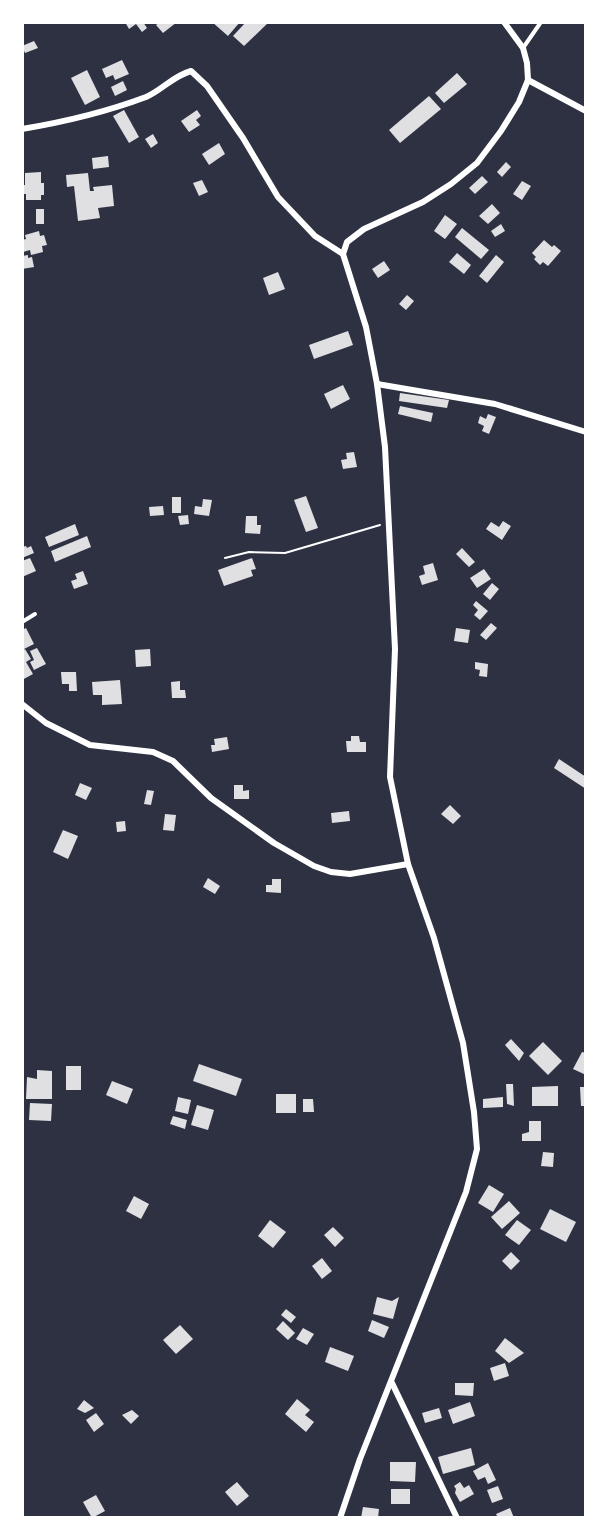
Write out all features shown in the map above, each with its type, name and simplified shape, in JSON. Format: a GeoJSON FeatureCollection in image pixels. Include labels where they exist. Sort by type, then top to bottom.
{"type":"FeatureCollection","features":[{"type":"Feature","properties":{"kind":"street"},"geometry":{"type":"LineString","coordinates":[[340,1518],[360,1459],[466,1192],[477,1149],[474,1112],[463,1043],[434,938],[408,864],[390,777],[395,649],[385,447],[377,384],[366,327],[343,254],[347,242],[364,229],[423,202],[451,184],[477,163],[519,102],[528,80],[523,48],[504,22]]}},
{"type":"Feature","properties":{"kind":"street"},"geometry":{"type":"LineString","coordinates":[[22,129],[64,122],[149,96],[180,74],[190,71],[207,86],[243,138],[278,197],[315,236],[343,254]]}},
{"type":"Feature","properties":{"kind":"street"},"geometry":{"type":"LineString","coordinates":[[528,80],[585,111]]}},
{"type":"Feature","properties":{"kind":"street"},"geometry":{"type":"LineString","coordinates":[[377,384],[495,404],[585,432]]}},
{"type":"Feature","properties":{"kind":"street"},"geometry":{"type":"LineString","coordinates":[[22,704],[46,723],[90,745],[153,752],[173,761],[211,798],[274,843],[314,866],[331,872],[350,874],[408,864]]}},
{"type":"Feature","properties":{"kind":"street"},"geometry":{"type":"LineString","coordinates":[[392,1383],[457,1518]]}},
{"type":"Feature","properties":{"kind":"lane"},"geometry":{"type":"LineString","coordinates":[[523,48],[541,22]]}},
{"type":"Feature","properties":{"kind":"lane"},"geometry":{"type":"LineString","coordinates":[[22,622],[35,614]]}},
{"type":"Feature","properties":{"kind":"path"},"geometry":{"type":"LineString","coordinates":[[225,558],[249,552],[285,553],[388,522]]}},
{"type":"Feature","properties":{"kind":"building"},"geometry":{"type":"Polygon","coordinates":[[[125,22],[143,22],[147,28],[142,32],[136,24],[129,29],[125,22]]]}},
{"type":"Feature","properties":{"kind":"building"},"geometry":{"type":"Polygon","coordinates":[[[160,22],[177,22],[163,33],[156,25],[160,22]]]}},
{"type":"Feature","properties":{"kind":"building"},"geometry":{"type":"Polygon","coordinates":[[[212,22],[240,22],[228,36],[212,22]]]}},
{"type":"Feature","properties":{"kind":"building"},"geometry":{"type":"Polygon","coordinates":[[[246,22],[269,22],[244,46],[233,36],[246,22]]]}},
{"type":"Feature","properties":{"kind":"building"},"geometry":{"type":"Polygon","coordinates":[[[34,41],[38,48],[25,53],[22,46],[34,41]]]}},
{"type":"Feature","properties":{"kind":"building"},"geometry":{"type":"Polygon","coordinates":[[[122,60],[129,74],[115,80],[113,75],[106,78],[102,69],[122,60]]]}},
{"type":"Feature","properties":{"kind":"building"},"geometry":{"type":"Polygon","coordinates":[[[87,70],[100,97],[85,105],[71,78],[87,70]]]}},
{"type":"Feature","properties":{"kind":"building"},"geometry":{"type":"Polygon","coordinates":[[[457,73],[467,84],[444,103],[435,93],[457,73]]]}},
{"type":"Feature","properties":{"kind":"building"},"geometry":{"type":"Polygon","coordinates":[[[123,81],[127,90],[115,96],[111,87],[123,81]]]}},
{"type":"Feature","properties":{"kind":"building"},"geometry":{"type":"Polygon","coordinates":[[[429,96],[441,109],[400,143],[389,130],[429,96]]]}},
{"type":"Feature","properties":{"kind":"building"},"geometry":{"type":"Polygon","coordinates":[[[124,110],[139,137],[129,143],[113,116],[124,110]]]}},
{"type":"Feature","properties":{"kind":"building"},"geometry":{"type":"Polygon","coordinates":[[[197,110],[201,116],[196,120],[200,125],[189,132],[181,121],[197,110]]]}},
{"type":"Feature","properties":{"kind":"building"},"geometry":{"type":"Polygon","coordinates":[[[153,134],[158,143],[151,148],[145,139],[153,134]]]}},
{"type":"Feature","properties":{"kind":"building"},"geometry":{"type":"Polygon","coordinates":[[[219,143],[225,154],[209,165],[202,154],[219,143]]]}},
{"type":"Feature","properties":{"kind":"building"},"geometry":{"type":"Polygon","coordinates":[[[108,156],[109,167],[93,169],[92,158],[108,156]]]}},
{"type":"Feature","properties":{"kind":"building"},"geometry":{"type":"Polygon","coordinates":[[[506,162],[511,167],[502,177],[497,172],[506,162]]]}},
{"type":"Feature","properties":{"kind":"building"},"geometry":{"type":"Polygon","coordinates":[[[41,172],[44,195],[41,195],[41,200],[26,200],[26,194],[22,194],[25,173],[41,172]]]}},
{"type":"Feature","properties":{"kind":"building"},"geometry":{"type":"Polygon","coordinates":[[[88,173],[90,191],[94,191],[93,187],[112,185],[114,206],[98,208],[100,218],[78,221],[74,186],[67,187],[66,175],[88,173]]]}},
{"type":"Feature","properties":{"kind":"building"},"geometry":{"type":"Polygon","coordinates":[[[482,176],[488,182],[475,194],[469,188],[482,176]]]}},
{"type":"Feature","properties":{"kind":"building"},"geometry":{"type":"Polygon","coordinates":[[[202,180],[208,192],[199,196],[193,183],[202,180]]]}},
{"type":"Feature","properties":{"kind":"building"},"geometry":{"type":"Polygon","coordinates":[[[522,181],[531,186],[522,200],[513,194],[522,181]]]}},
{"type":"Feature","properties":{"kind":"building"},"geometry":{"type":"Polygon","coordinates":[[[492,204],[500,213],[488,224],[479,216],[492,204]]]}},
{"type":"Feature","properties":{"kind":"building"},"geometry":{"type":"Polygon","coordinates":[[[36,209],[44,209],[44,224],[36,224],[36,209]]]}},
{"type":"Feature","properties":{"kind":"building"},"geometry":{"type":"Polygon","coordinates":[[[445,215],[457,224],[445,239],[434,231],[445,215]]]}},
{"type":"Feature","properties":{"kind":"building"},"geometry":{"type":"Polygon","coordinates":[[[501,224],[505,231],[495,237],[491,231],[501,224]]]}},
{"type":"Feature","properties":{"kind":"building"},"geometry":{"type":"Polygon","coordinates":[[[462,228],[489,250],[481,259],[455,237],[462,228]]]}},
{"type":"Feature","properties":{"kind":"building"},"geometry":{"type":"Polygon","coordinates":[[[39,231],[40,236],[44,235],[47,245],[42,246],[43,252],[31,255],[30,250],[23,252],[22,240],[26,239],[25,235],[39,231]]]}},
{"type":"Feature","properties":{"kind":"building"},"geometry":{"type":"Polygon","coordinates":[[[544,240],[561,251],[548,266],[543,262],[540,265],[532,253],[544,240]]]}},
{"type":"Feature","properties":{"kind":"building"},"geometry":{"type":"Polygon","coordinates":[[[457,253],[471,265],[464,274],[449,262],[457,253]]]}},
{"type":"Feature","properties":{"kind":"building"},"geometry":{"type":"Polygon","coordinates":[[[28,255],[28,258],[32,257],[34,267],[22,269],[22,256],[28,255]]]}},
{"type":"Feature","properties":{"kind":"building"},"geometry":{"type":"Polygon","coordinates":[[[496,255],[504,262],[487,283],[479,276],[496,255]]]}},
{"type":"Feature","properties":{"kind":"building"},"geometry":{"type":"Polygon","coordinates":[[[384,261],[390,270],[378,278],[372,269],[384,261]]]}},
{"type":"Feature","properties":{"kind":"building"},"geometry":{"type":"Polygon","coordinates":[[[278,272],[285,289],[269,295],[263,278],[278,272]]]}},
{"type":"Feature","properties":{"kind":"building"},"geometry":{"type":"Polygon","coordinates":[[[407,295],[414,301],[406,310],[399,304],[407,295]]]}},
{"type":"Feature","properties":{"kind":"building"},"geometry":{"type":"Polygon","coordinates":[[[348,331],[353,345],[314,359],[309,345],[348,331]]]}},
{"type":"Feature","properties":{"kind":"building"},"geometry":{"type":"Polygon","coordinates":[[[343,385],[350,399],[331,409],[324,394],[343,385]]]}},
{"type":"Feature","properties":{"kind":"building"},"geometry":{"type":"Polygon","coordinates":[[[400,393],[449,400],[447,408],[399,401],[400,393]]]}},
{"type":"Feature","properties":{"kind":"building"},"geometry":{"type":"Polygon","coordinates":[[[400,406],[433,413],[431,422],[398,414],[400,406]]]}},
{"type":"Feature","properties":{"kind":"building"},"geometry":{"type":"Polygon","coordinates":[[[488,414],[496,417],[489,434],[482,431],[484,426],[478,423],[480,416],[486,419],[488,414]]]}},
{"type":"Feature","properties":{"kind":"building"},"geometry":{"type":"Polygon","coordinates":[[[354,452],[357,467],[343,469],[341,460],[347,459],[346,453],[354,452]]]}},
{"type":"Feature","properties":{"kind":"building"},"geometry":{"type":"Polygon","coordinates":[[[306,496],[318,528],[306,532],[294,500],[306,496]]]}},
{"type":"Feature","properties":{"kind":"building"},"geometry":{"type":"Polygon","coordinates":[[[172,497],[181,497],[181,513],[172,513],[172,497]]]}},
{"type":"Feature","properties":{"kind":"building"},"geometry":{"type":"Polygon","coordinates":[[[203,499],[212,500],[209,516],[194,514],[195,506],[202,507],[203,499]]]}},
{"type":"Feature","properties":{"kind":"building"},"geometry":{"type":"Polygon","coordinates":[[[163,506],[164,515],[150,516],[149,507],[163,506]]]}},
{"type":"Feature","properties":{"kind":"building"},"geometry":{"type":"Polygon","coordinates":[[[188,515],[189,524],[180,525],[178,516],[188,515]]]}},
{"type":"Feature","properties":{"kind":"building"},"geometry":{"type":"Polygon","coordinates":[[[246,516],[257,516],[257,525],[261,525],[260,534],[245,533],[246,516]]]}},
{"type":"Feature","properties":{"kind":"building"},"geometry":{"type":"Polygon","coordinates":[[[503,521],[511,526],[502,540],[486,529],[491,522],[499,527],[503,521]]]}},
{"type":"Feature","properties":{"kind":"building"},"geometry":{"type":"Polygon","coordinates":[[[75,524],[79,535],[49,547],[45,537],[75,524]]]}},
{"type":"Feature","properties":{"kind":"building"},"geometry":{"type":"Polygon","coordinates":[[[87,536],[91,547],[55,562],[51,551],[87,536]]]}},
{"type":"Feature","properties":{"kind":"building"},"geometry":{"type":"Polygon","coordinates":[[[31,546],[34,553],[22,558],[22,547],[27,548],[31,546]]]}},
{"type":"Feature","properties":{"kind":"building"},"geometry":{"type":"Polygon","coordinates":[[[462,548],[475,562],[469,567],[456,554],[462,548]]]}},
{"type":"Feature","properties":{"kind":"building"},"geometry":{"type":"Polygon","coordinates":[[[30,558],[36,571],[22,577],[22,561],[30,558]]]}},
{"type":"Feature","properties":{"kind":"building"},"geometry":{"type":"Polygon","coordinates":[[[252,558],[256,569],[251,570],[253,576],[224,586],[218,570],[252,558]]]}},
{"type":"Feature","properties":{"kind":"building"},"geometry":{"type":"Polygon","coordinates":[[[433,563],[438,580],[422,585],[419,576],[425,574],[423,566],[433,563]]]}},
{"type":"Feature","properties":{"kind":"building"},"geometry":{"type":"Polygon","coordinates":[[[484,569],[491,579],[477,588],[470,578],[484,569]]]}},
{"type":"Feature","properties":{"kind":"building"},"geometry":{"type":"Polygon","coordinates":[[[83,571],[88,584],[74,589],[71,581],[77,579],[75,574],[83,571]]]}},
{"type":"Feature","properties":{"kind":"building"},"geometry":{"type":"Polygon","coordinates":[[[492,583],[499,589],[490,600],[483,594],[492,583]]]}},
{"type":"Feature","properties":{"kind":"building"},"geometry":{"type":"Polygon","coordinates":[[[476,601],[488,611],[480,620],[474,615],[478,610],[473,605],[476,601]]]}},
{"type":"Feature","properties":{"kind":"building"},"geometry":{"type":"Polygon","coordinates":[[[491,623],[497,628],[486,640],[480,635],[491,623]]]}},
{"type":"Feature","properties":{"kind":"building"},"geometry":{"type":"Polygon","coordinates":[[[26,628],[34,644],[22,650],[22,630],[26,628]]]}},
{"type":"Feature","properties":{"kind":"building"},"geometry":{"type":"Polygon","coordinates":[[[456,628],[470,630],[468,643],[454,641],[456,628]]]}},
{"type":"Feature","properties":{"kind":"building"},"geometry":{"type":"Polygon","coordinates":[[[37,648],[46,664],[34,670],[30,662],[34,660],[30,651],[37,648]]]}},
{"type":"Feature","properties":{"kind":"building"},"geometry":{"type":"Polygon","coordinates":[[[25,649],[31,659],[26,662],[33,674],[22,680],[22,651],[25,649]]]}},
{"type":"Feature","properties":{"kind":"building"},"geometry":{"type":"Polygon","coordinates":[[[150,649],[151,666],[136,667],[135,650],[150,649]]]}},
{"type":"Feature","properties":{"kind":"building"},"geometry":{"type":"Polygon","coordinates":[[[475,662],[488,664],[487,677],[479,676],[480,670],[475,669],[475,662]]]}},
{"type":"Feature","properties":{"kind":"building"},"geometry":{"type":"Polygon","coordinates":[[[61,672],[76,672],[77,691],[69,691],[69,684],[62,684],[61,672]]]}},
{"type":"Feature","properties":{"kind":"building"},"geometry":{"type":"Polygon","coordinates":[[[120,680],[122,704],[102,705],[102,695],[93,695],[92,682],[120,680]]]}},
{"type":"Feature","properties":{"kind":"building"},"geometry":{"type":"Polygon","coordinates":[[[180,681],[180,690],[185,690],[186,698],[172,698],[171,682],[180,681]]]}},
{"type":"Feature","properties":{"kind":"building"},"geometry":{"type":"Polygon","coordinates":[[[351,736],[359,736],[360,742],[366,742],[366,752],[347,752],[346,741],[351,741],[351,736]]]}},
{"type":"Feature","properties":{"kind":"building"},"geometry":{"type":"Polygon","coordinates":[[[227,737],[229,749],[212,752],[211,745],[215,745],[214,739],[227,737]]]}},
{"type":"Feature","properties":{"kind":"building"},"geometry":{"type":"Polygon","coordinates":[[[559,759],[586,777],[586,789],[554,768],[559,759]]]}},
{"type":"Feature","properties":{"kind":"building"},"geometry":{"type":"Polygon","coordinates":[[[80,783],[92,788],[86,800],[75,795],[80,783]]]}},
{"type":"Feature","properties":{"kind":"building"},"geometry":{"type":"Polygon","coordinates":[[[234,785],[243,785],[243,791],[249,790],[249,799],[234,799],[234,785]]]}},
{"type":"Feature","properties":{"kind":"building"},"geometry":{"type":"Polygon","coordinates":[[[147,790],[154,791],[151,805],[144,804],[147,790]]]}},
{"type":"Feature","properties":{"kind":"building"},"geometry":{"type":"Polygon","coordinates":[[[450,805],[461,816],[453,824],[441,814],[450,805]]]}},
{"type":"Feature","properties":{"kind":"building"},"geometry":{"type":"Polygon","coordinates":[[[349,811],[350,821],[332,823],[331,813],[349,811]]]}},
{"type":"Feature","properties":{"kind":"building"},"geometry":{"type":"Polygon","coordinates":[[[165,814],[176,815],[174,831],[163,830],[165,814]]]}},
{"type":"Feature","properties":{"kind":"building"},"geometry":{"type":"Polygon","coordinates":[[[125,821],[126,831],[117,832],[116,822],[125,821]]]}},
{"type":"Feature","properties":{"kind":"building"},"geometry":{"type":"Polygon","coordinates":[[[63,830],[78,836],[68,859],[53,852],[63,830]]]}},
{"type":"Feature","properties":{"kind":"building"},"geometry":{"type":"Polygon","coordinates":[[[208,878],[220,886],[215,894],[203,887],[208,878]]]}},
{"type":"Feature","properties":{"kind":"building"},"geometry":{"type":"Polygon","coordinates":[[[272,879],[281,879],[281,893],[266,892],[266,885],[272,885],[272,879]]]}},
{"type":"Feature","properties":{"kind":"building"},"geometry":{"type":"Polygon","coordinates":[[[511,1039],[524,1053],[519,1061],[505,1045],[511,1039]]]}},
{"type":"Feature","properties":{"kind":"building"},"geometry":{"type":"Polygon","coordinates":[[[543,1042],[562,1061],[548,1075],[529,1056],[543,1042]]]}},
{"type":"Feature","properties":{"kind":"building"},"geometry":{"type":"Polygon","coordinates":[[[582,1052],[586,1053],[586,1075],[573,1069],[582,1052]]]}},
{"type":"Feature","properties":{"kind":"building"},"geometry":{"type":"Polygon","coordinates":[[[199,1064],[242,1079],[236,1096],[193,1081],[199,1064]]]}},
{"type":"Feature","properties":{"kind":"building"},"geometry":{"type":"Polygon","coordinates":[[[66,1066],[81,1066],[81,1090],[66,1090],[66,1066]]]}},
{"type":"Feature","properties":{"kind":"building"},"geometry":{"type":"Polygon","coordinates":[[[37,1070],[52,1071],[52,1099],[26,1099],[27,1077],[37,1079],[37,1070]]]}},
{"type":"Feature","properties":{"kind":"building"},"geometry":{"type":"Polygon","coordinates":[[[112,1081],[133,1089],[127,1104],[106,1095],[112,1081]]]}},
{"type":"Feature","properties":{"kind":"building"},"geometry":{"type":"Polygon","coordinates":[[[506,1084],[513,1084],[514,1106],[507,1104],[506,1084]]]}},
{"type":"Feature","properties":{"kind":"building"},"geometry":{"type":"Polygon","coordinates":[[[558,1086],[558,1106],[532,1106],[532,1087],[558,1086]]]}},
{"type":"Feature","properties":{"kind":"building"},"geometry":{"type":"Polygon","coordinates":[[[580,1087],[586,1087],[586,1106],[581,1106],[580,1087]]]}},
{"type":"Feature","properties":{"kind":"building"},"geometry":{"type":"Polygon","coordinates":[[[276,1094],[296,1094],[296,1113],[276,1113],[276,1094]]]}},
{"type":"Feature","properties":{"kind":"building"},"geometry":{"type":"Polygon","coordinates":[[[178,1097],[191,1100],[188,1114],[175,1111],[178,1097]]]}},
{"type":"Feature","properties":{"kind":"building"},"geometry":{"type":"Polygon","coordinates":[[[503,1097],[503,1107],[483,1108],[483,1099],[503,1097]]]}},
{"type":"Feature","properties":{"kind":"building"},"geometry":{"type":"Polygon","coordinates":[[[303,1099],[313,1099],[314,1112],[303,1112],[303,1099]]]}},
{"type":"Feature","properties":{"kind":"building"},"geometry":{"type":"Polygon","coordinates":[[[30,1103],[52,1104],[51,1121],[29,1120],[30,1103]]]}},
{"type":"Feature","properties":{"kind":"building"},"geometry":{"type":"Polygon","coordinates":[[[197,1105],[214,1110],[208,1130],[191,1125],[197,1105]]]}},
{"type":"Feature","properties":{"kind":"building"},"geometry":{"type":"Polygon","coordinates":[[[173,1116],[187,1120],[185,1129],[170,1124],[173,1116]]]}},
{"type":"Feature","properties":{"kind":"building"},"geometry":{"type":"Polygon","coordinates":[[[529,1121],[541,1121],[541,1141],[522,1141],[522,1134],[529,1132],[529,1121]]]}},
{"type":"Feature","properties":{"kind":"building"},"geometry":{"type":"Polygon","coordinates":[[[543,1152],[554,1153],[553,1167],[541,1166],[543,1152]]]}},
{"type":"Feature","properties":{"kind":"building"},"geometry":{"type":"Polygon","coordinates":[[[489,1185],[504,1194],[493,1212],[478,1203],[489,1185]]]}},
{"type":"Feature","properties":{"kind":"building"},"geometry":{"type":"Polygon","coordinates":[[[134,1196],[149,1204],[141,1219],[126,1211],[134,1196]]]}},
{"type":"Feature","properties":{"kind":"building"},"geometry":{"type":"Polygon","coordinates":[[[509,1201],[520,1213],[502,1229],[491,1217],[509,1201]]]}},
{"type":"Feature","properties":{"kind":"building"},"geometry":{"type":"Polygon","coordinates":[[[550,1209],[576,1222],[566,1242],[540,1229],[550,1209]]]}},
{"type":"Feature","properties":{"kind":"building"},"geometry":{"type":"Polygon","coordinates":[[[270,1220],[286,1232],[273,1248],[258,1236],[270,1220]]]}},
{"type":"Feature","properties":{"kind":"building"},"geometry":{"type":"Polygon","coordinates":[[[517,1220],[531,1230],[519,1245],[505,1235],[517,1220]]]}},
{"type":"Feature","properties":{"kind":"building"},"geometry":{"type":"Polygon","coordinates":[[[333,1227],[344,1238],[335,1247],[324,1235],[333,1227]]]}},
{"type":"Feature","properties":{"kind":"building"},"geometry":{"type":"Polygon","coordinates":[[[511,1252],[520,1261],[511,1270],[502,1261],[511,1252]]]}},
{"type":"Feature","properties":{"kind":"building"},"geometry":{"type":"Polygon","coordinates":[[[322,1258],[332,1271],[322,1279],[312,1266],[322,1258]]]}},
{"type":"Feature","properties":{"kind":"building"},"geometry":{"type":"Polygon","coordinates":[[[377,1297],[392,1301],[399,1297],[393,1319],[373,1314],[377,1297]]]}},
{"type":"Feature","properties":{"kind":"building"},"geometry":{"type":"Polygon","coordinates":[[[286,1309],[296,1317],[291,1323],[281,1315],[286,1309]]]}},
{"type":"Feature","properties":{"kind":"building"},"geometry":{"type":"Polygon","coordinates":[[[372,1320],[389,1327],[384,1338],[368,1331],[372,1320]]]}},
{"type":"Feature","properties":{"kind":"building"},"geometry":{"type":"Polygon","coordinates":[[[283,1321],[295,1333],[288,1340],[276,1329],[283,1321]]]}},
{"type":"Feature","properties":{"kind":"building"},"geometry":{"type":"Polygon","coordinates":[[[180,1325],[193,1339],[176,1354],[163,1340],[180,1325]]]}},
{"type":"Feature","properties":{"kind":"building"},"geometry":{"type":"Polygon","coordinates":[[[303,1328],[314,1334],[307,1345],[296,1339],[303,1328]]]}},
{"type":"Feature","properties":{"kind":"building"},"geometry":{"type":"Polygon","coordinates":[[[505,1338],[524,1353],[509,1363],[495,1351],[505,1338]]]}},
{"type":"Feature","properties":{"kind":"building"},"geometry":{"type":"Polygon","coordinates":[[[330,1347],[354,1356],[348,1371],[325,1362],[330,1347]]]}},
{"type":"Feature","properties":{"kind":"building"},"geometry":{"type":"Polygon","coordinates":[[[505,1363],[509,1376],[494,1381],[490,1368],[505,1363]]]}},
{"type":"Feature","properties":{"kind":"building"},"geometry":{"type":"Polygon","coordinates":[[[455,1383],[474,1383],[473,1396],[455,1395],[455,1383]]]}},
{"type":"Feature","properties":{"kind":"building"},"geometry":{"type":"Polygon","coordinates":[[[297,1399],[310,1410],[305,1415],[314,1422],[306,1432],[285,1414],[297,1399]]]}},
{"type":"Feature","properties":{"kind":"building"},"geometry":{"type":"Polygon","coordinates":[[[84,1400],[94,1408],[85,1413],[77,1409],[84,1400]]]}},
{"type":"Feature","properties":{"kind":"building"},"geometry":{"type":"Polygon","coordinates":[[[470,1402],[475,1416],[453,1424],[448,1410],[470,1402]]]}},
{"type":"Feature","properties":{"kind":"building"},"geometry":{"type":"Polygon","coordinates":[[[439,1408],[442,1418],[425,1423],[422,1413],[439,1408]]]}},
{"type":"Feature","properties":{"kind":"building"},"geometry":{"type":"Polygon","coordinates":[[[132,1410],[139,1416],[131,1424],[122,1415],[132,1410]]]}},
{"type":"Feature","properties":{"kind":"building"},"geometry":{"type":"Polygon","coordinates":[[[96,1413],[104,1424],[94,1432],[86,1420],[96,1413]]]}},
{"type":"Feature","properties":{"kind":"building"},"geometry":{"type":"Polygon","coordinates":[[[471,1448],[475,1465],[443,1474],[438,1457],[471,1448]]]}},
{"type":"Feature","properties":{"kind":"building"},"geometry":{"type":"Polygon","coordinates":[[[390,1462],[416,1462],[415,1482],[390,1481],[390,1462]]]}},
{"type":"Feature","properties":{"kind":"building"},"geometry":{"type":"Polygon","coordinates":[[[488,1463],[496,1480],[488,1484],[485,1477],[478,1480],[473,1471],[488,1463]]]}},
{"type":"Feature","properties":{"kind":"building"},"geometry":{"type":"Polygon","coordinates":[[[237,1482],[249,1496],[237,1506],[225,1492],[237,1482]]]}},
{"type":"Feature","properties":{"kind":"building"},"geometry":{"type":"Polygon","coordinates":[[[460,1482],[464,1488],[469,1485],[474,1494],[460,1502],[454,1486],[460,1482]]]}},
{"type":"Feature","properties":{"kind":"building"},"geometry":{"type":"Polygon","coordinates":[[[498,1486],[503,1499],[492,1503],[487,1490],[498,1486]]]}},
{"type":"Feature","properties":{"kind":"building"},"geometry":{"type":"Polygon","coordinates":[[[391,1489],[410,1489],[410,1504],[391,1504],[391,1489]]]}},
{"type":"Feature","properties":{"kind":"building"},"geometry":{"type":"Polygon","coordinates":[[[96,1495],[105,1511],[92,1518],[83,1502],[96,1495]]]}},
{"type":"Feature","properties":{"kind":"building"},"geometry":{"type":"Polygon","coordinates":[[[363,1507],[379,1509],[378,1518],[361,1518],[363,1507]]]}},
{"type":"Feature","properties":{"kind":"building"},"geometry":{"type":"Polygon","coordinates":[[[510,1508],[514,1518],[498,1518],[496,1514],[510,1508]]]}}]}
